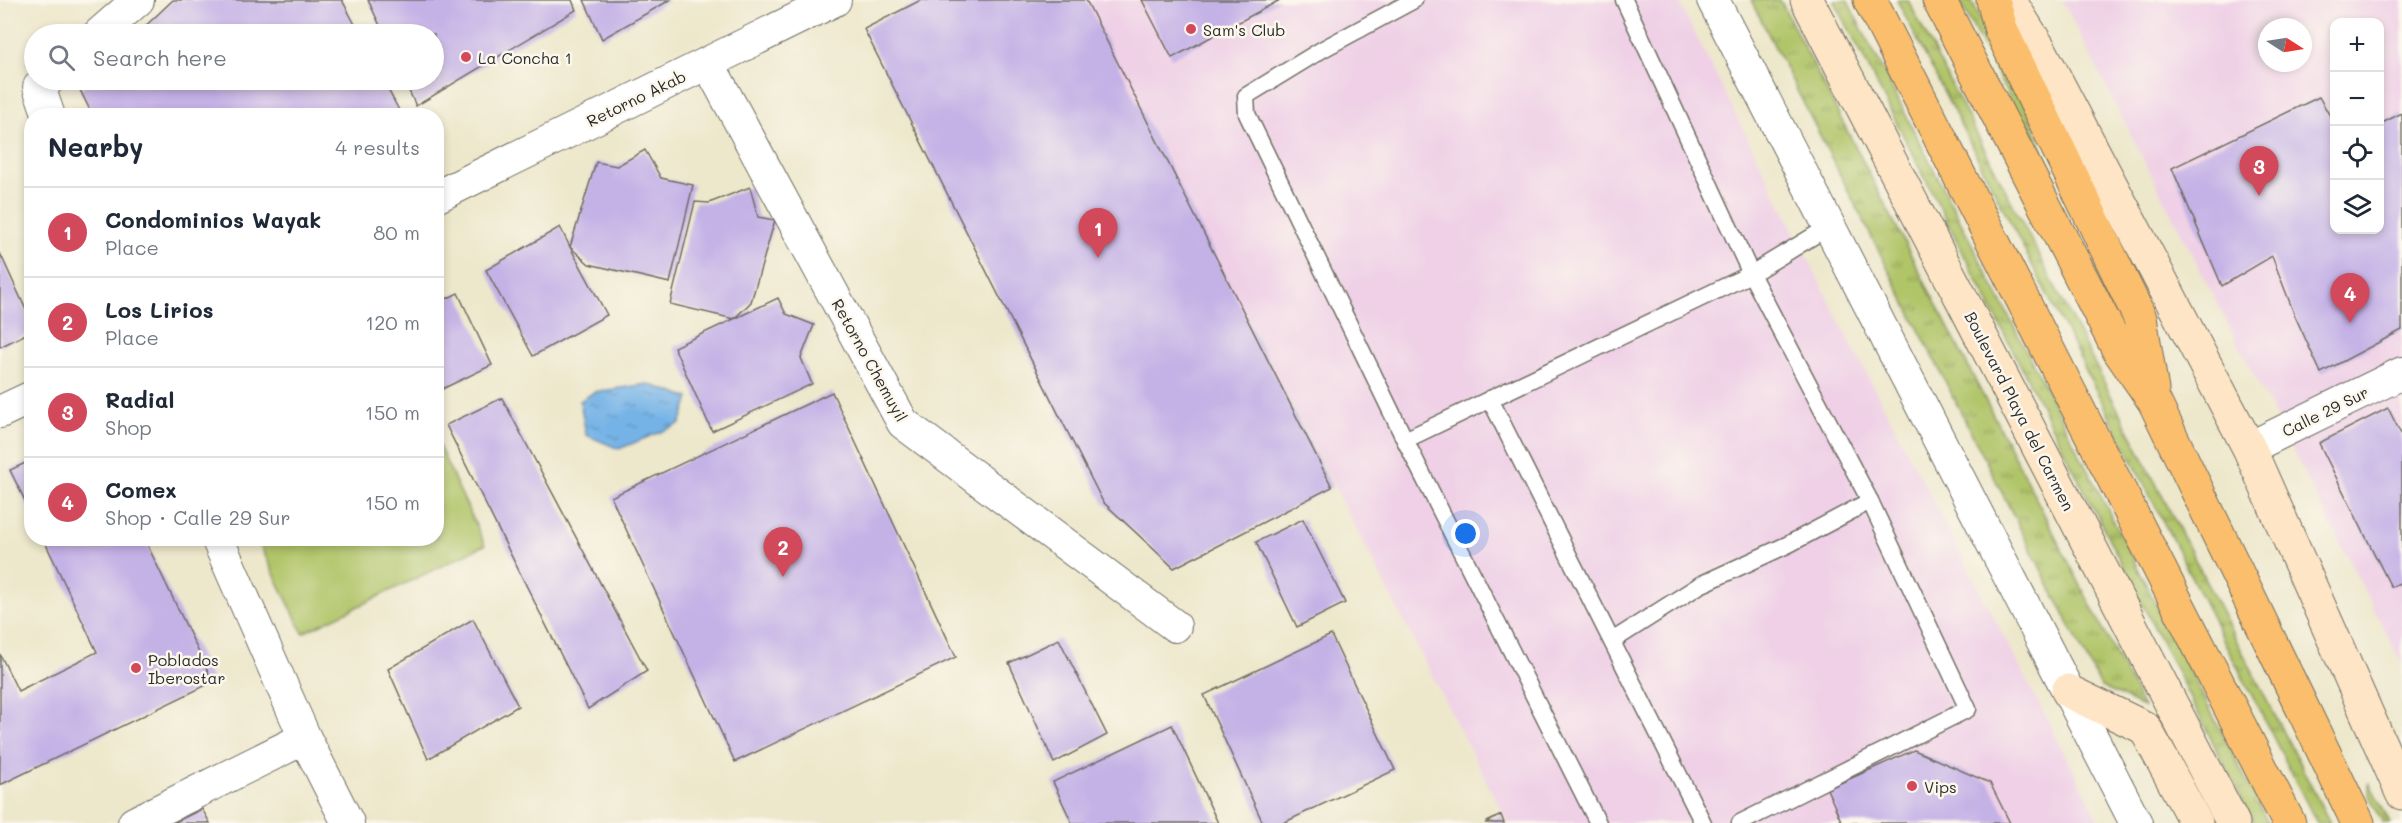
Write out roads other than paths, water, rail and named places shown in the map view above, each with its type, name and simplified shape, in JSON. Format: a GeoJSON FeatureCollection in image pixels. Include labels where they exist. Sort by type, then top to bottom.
{"type":"FeatureCollection","features":[{"type":"Feature","properties":{"kind":"highway"},"geometry":{"type":"LineString","coordinates":[[1870,0],[2289,823]]}},
{"type":"Feature","properties":{"kind":"highway"},"geometry":{"type":"LineString","coordinates":[[1939,0],[2118,349],[2154,401],[2358,823]]}},
{"type":"Feature","properties":{"kind":"highway"},"geometry":{"type":"LineString","coordinates":[[1993,0],[2001,30],[2139,318],[2154,401]]}},
{"type":"Feature","properties":{"kind":"main road","name":"Boulevard Playa del Carmen"},"geometry":{"type":"LineString","coordinates":[[1806,0],[2233,823]]}},
{"type":"Feature","properties":{"kind":"main road"},"geometry":{"type":"LineString","coordinates":[[2009,0],[2039,48],[2249,448],[2402,793]]}},
{"type":"Feature","properties":{"kind":"main road"},"geometry":{"type":"LineString","coordinates":[[2068,691],[2145,728],[2196,823]]}},
{"type":"Feature","properties":{"kind":"street"},"geometry":{"type":"LineString","coordinates":[[110,24],[138,0]]}},
{"type":"Feature","properties":{"kind":"street","name":"Retorno Akab"},"geometry":{"type":"LineString","coordinates":[[444,193],[835,0]]}},
{"type":"Feature","properties":{"kind":"street"},"geometry":{"type":"LineString","coordinates":[[1713,0],[2136,823]]}},
{"type":"Feature","properties":{"kind":"street","name":"Retorno Chemuyil"},"geometry":{"type":"LineString","coordinates":[[708,63],[903,423],[1175,626]]}},
{"type":"Feature","properties":{"kind":"street"},"geometry":{"type":"LineString","coordinates":[[40,90],[46,108]]}},
{"type":"Feature","properties":{"kind":"street","name":"Calle 29 Sur"},"geometry":{"type":"LineString","coordinates":[[2249,448],[2402,373]]}},
{"type":"Feature","properties":{"kind":"street"},"geometry":{"type":"LineString","coordinates":[[0,412],[24,401]]}},
{"type":"Feature","properties":{"kind":"street"},"geometry":{"type":"LineString","coordinates":[[221,546],[305,738],[348,823]]}},
{"type":"Feature","properties":{"kind":"street"},"geometry":{"type":"LineString","coordinates":[[134,823],[305,738]]}},
{"type":"Feature","properties":{"kind":"lane"},"geometry":{"type":"LineString","coordinates":[[1414,0],[1323,49],[1246,96],[1246,114],[1405,440],[1598,823]]}},
{"type":"Feature","properties":{"kind":"lane"},"geometry":{"type":"LineString","coordinates":[[1624,0],[1751,274],[1870,501],[1968,709],[1740,823]]}},
{"type":"Feature","properties":{"kind":"lane"},"geometry":{"type":"LineString","coordinates":[[1405,440],[1751,274],[1830,226]]}},
{"type":"Feature","properties":{"kind":"lane"},"geometry":{"type":"LineString","coordinates":[[1490,399],[1703,823]]}},
{"type":"Feature","properties":{"kind":"lane"},"geometry":{"type":"LineString","coordinates":[[1612,641],[1700,585],[1870,501]]}},
{"type":"Feature","properties":{"kind":"water"},"geometry":{"type":"Polygon","coordinates":[[[648,384],[689,398],[680,424],[619,449],[586,435],[580,401],[594,392],[648,384]]]}},
{"type":"Feature","properties":{"kind":"place","name":"Sam's Club"},"geometry":{"type":"Point","coordinates":[1191,29]}},
{"type":"Feature","properties":{"kind":"place","name":"La Concha 1"},"geometry":{"type":"Point","coordinates":[466,57]}},
{"type":"Feature","properties":{"kind":"place","name":"Radial"},"geometry":{"type":"Point","coordinates":[2259,196]}},
{"type":"Feature","properties":{"kind":"place","name":"Condominios Wayak"},"geometry":{"type":"Point","coordinates":[1098,258]}},
{"type":"Feature","properties":{"kind":"place","name":"Comex"},"geometry":{"type":"Point","coordinates":[2350,323]}},
{"type":"Feature","properties":{"kind":"place","name":"Los Lirios"},"geometry":{"type":"Point","coordinates":[783,577]}},
{"type":"Feature","properties":{"kind":"place","name":"Poblados Iberostar"},"geometry":{"type":"Point","coordinates":[136,668]}},
{"type":"Feature","properties":{"kind":"place","name":"Vips"},"geometry":{"type":"Point","coordinates":[1912,786]}}]}
